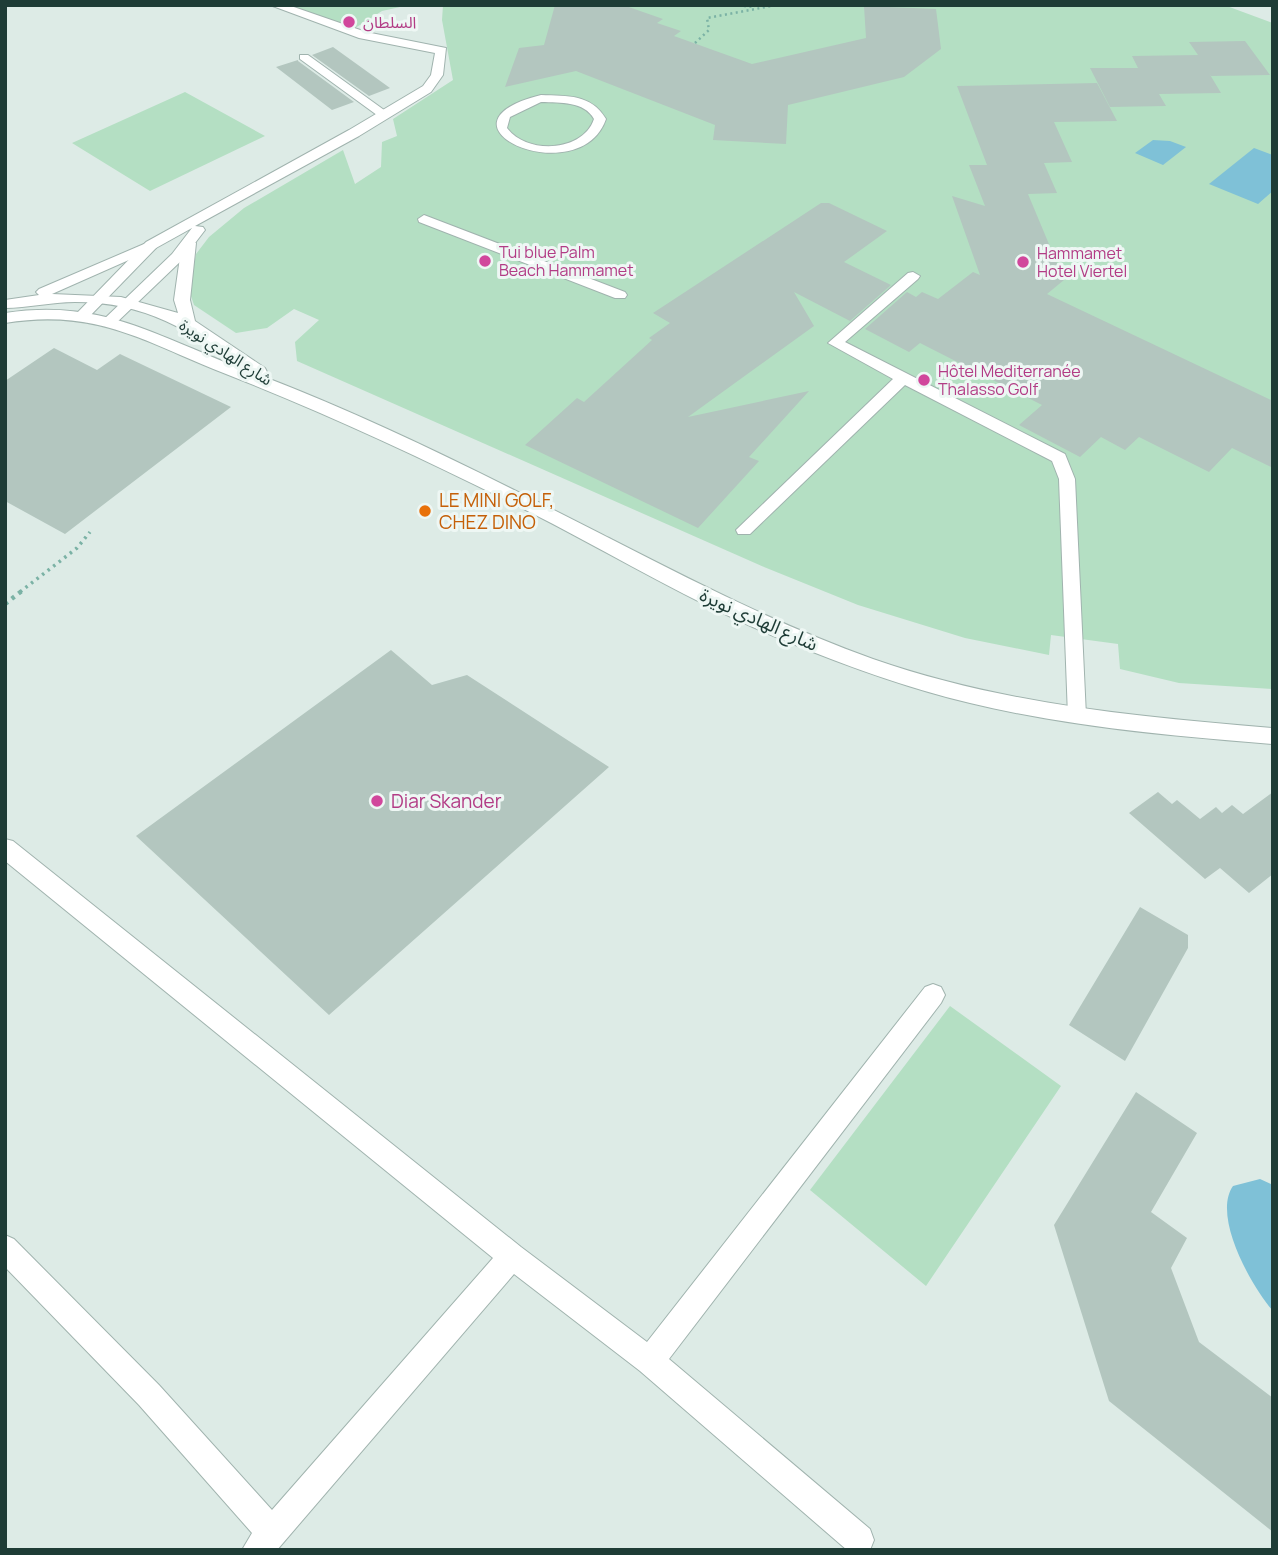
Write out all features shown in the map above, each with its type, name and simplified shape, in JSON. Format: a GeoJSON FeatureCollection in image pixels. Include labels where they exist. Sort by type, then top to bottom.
{"type":"FeatureCollection","features":[{"type":"Feature","properties":{"kind":"street"},"geometry":{"type":"LineString","coordinates":[[26,300],[151,245],[209,214],[427,89],[437,75],[442,51],[363,35],[276,5]]}},
{"type":"Feature","properties":{"kind":"street"},"geometry":{"type":"LineString","coordinates":[[108,323],[131,304],[189,243],[209,214]]}},
{"type":"Feature","properties":{"kind":"street"},"geometry":{"type":"LineString","coordinates":[[188,324],[182,300],[189,243]]}},
{"type":"Feature","properties":{"kind":"street"},"geometry":{"type":"LineString","coordinates":[[82,316],[151,245]]}},
{"type":"Feature","properties":{"kind":"street","name":"شارع الهادي نويرة"},"geometry":{"type":"LineString","coordinates":[[5,304],[55,296],[101,298],[131,304],[188,324],[281,387]]}},
{"type":"Feature","properties":{"kind":"street","name":"شارع الهادي نويرة"},"geometry":{"type":"LineString","coordinates":[[5,318],[38,314],[82,316],[108,323],[281,387],[454,468],[707,597],[786,634],[914,679],[995,701],[1077,716],[1175,729],[1273,736]]}},
{"type":"Feature","properties":{"kind":"street"},"geometry":{"type":"LineString","coordinates":[[5,848],[512,1255],[650,1362],[859,1540]]}},
{"type":"Feature","properties":{"kind":"street"},"geometry":{"type":"LineString","coordinates":[[650,1362],[933,995]]}},
{"type":"Feature","properties":{"kind":"street"},"geometry":{"type":"LineString","coordinates":[[5,1248],[149,1395],[265,1542],[512,1255]]}},
{"type":"Feature","properties":{"kind":"lane"},"geometry":{"type":"LineString","coordinates":[[304,57],[385,114]]}},
{"type":"Feature","properties":{"kind":"lane"},"geometry":{"type":"LineString","coordinates":[[541,98],[578,101],[592,107],[600,116],[601,126],[595,136],[581,144],[562,148],[524,145],[510,139],[502,129],[502,119],[509,110],[523,102],[541,98]]}},
{"type":"Feature","properties":{"kind":"lane"},"geometry":{"type":"LineString","coordinates":[[424,219],[620,295]]}},
{"type":"Feature","properties":{"kind":"lane"},"geometry":{"type":"LineString","coordinates":[[912,276],[835,343],[1059,458],[1067,479],[1077,716]]}},
{"type":"Feature","properties":{"kind":"lane"},"geometry":{"type":"LineString","coordinates":[[744,530],[903,378]]}},
{"type":"Feature","properties":{"kind":"path"},"geometry":{"type":"LineString","coordinates":[[731,14],[732,5],[762,8]]}},
{"type":"Feature","properties":{"kind":"path"},"geometry":{"type":"LineString","coordinates":[[695,43],[709,30],[707,18],[777,5]]}},
{"type":"Feature","properties":{"kind":"path"},"geometry":{"type":"LineString","coordinates":[[5,604],[77,548],[90,531]]}},
{"type":"Feature","properties":{"kind":"green space","name":"السلطان"},"geometry":{"type":"Polygon","coordinates":[[[289,5],[409,5],[382,11],[352,30],[289,5]]]}},
{"type":"Feature","properties":{"kind":"green space","name":"Hôtel Mediterranée Thalasso Golf"},"geometry":{"type":"Polygon","coordinates":[[[443,5],[1224,5],[1273,23],[1273,689],[1179,683],[1120,669],[1118,644],[1051,635],[1049,655],[965,638],[858,605],[764,567],[297,361],[295,342],[319,320],[294,309],[267,328],[236,333],[194,305],[189,290],[196,254],[209,237],[244,208],[343,150],[355,184],[381,167],[382,142],[397,136],[393,119],[453,80],[442,20],[443,5]]]}},
{"type":"Feature","properties":{"kind":"green space"},"geometry":{"type":"Polygon","coordinates":[[[185,92],[265,136],[150,191],[72,143],[185,92]]]}},
{"type":"Feature","properties":{"kind":"green space"},"geometry":{"type":"Polygon","coordinates":[[[950,1006],[1061,1086],[926,1286],[810,1190],[950,1006]]]}},
{"type":"Feature","properties":{"kind":"water"},"geometry":{"type":"Polygon","coordinates":[[[1153,140],[1170,141],[1186,147],[1163,165],[1135,153],[1153,140]]]}},
{"type":"Feature","properties":{"kind":"water"},"geometry":{"type":"Polygon","coordinates":[[[1254,148],[1273,155],[1273,191],[1258,204],[1209,184],[1254,148]]]}},
{"type":"Feature","properties":{"kind":"water"},"geometry":{"type":"Polygon","coordinates":[[[1260,1179],[1273,1185],[1273,1311],[1245,1268],[1227,1215],[1228,1199],[1233,1186],[1260,1179]]]}},
{"type":"Feature","properties":{"kind":"building"},"geometry":{"type":"Polygon","coordinates":[[[555,5],[623,5],[663,19],[657,23],[681,31],[674,36],[752,64],[866,38],[864,6],[936,9],[941,49],[904,77],[788,105],[786,144],[713,140],[715,125],[576,71],[505,87],[519,48],[544,45],[555,5]]]}},
{"type":"Feature","properties":{"kind":"building"},"geometry":{"type":"Polygon","coordinates":[[[1245,41],[1270,75],[1211,76],[1209,73],[1221,93],[1159,94],[1166,106],[1110,107],[1090,68],[1138,68],[1132,56],[1198,55],[1189,42],[1245,41]]]}},
{"type":"Feature","properties":{"kind":"building"},"geometry":{"type":"Polygon","coordinates":[[[333,47],[390,88],[369,96],[312,55],[333,47]]]}},
{"type":"Feature","properties":{"kind":"building"},"geometry":{"type":"Polygon","coordinates":[[[298,60],[354,102],[332,110],[276,67],[298,60]]]}},
{"type":"Feature","properties":{"kind":"building","name":"Hammamet Hotel Viertel"},"geometry":{"type":"Polygon","coordinates":[[[1097,83],[1117,121],[1054,122],[1072,162],[1044,163],[1057,193],[1028,194],[1064,280],[1047,294],[1273,401],[1273,468],[1232,448],[1209,472],[1139,437],[1125,450],[1101,437],[1080,457],[1019,425],[1042,405],[920,343],[909,352],[865,329],[907,292],[916,297],[922,292],[938,299],[973,272],[980,275],[952,196],[985,206],[969,165],[987,165],[957,86],[1097,83]]]}},
{"type":"Feature","properties":{"kind":"building"},"geometry":{"type":"Polygon","coordinates":[[[821,203],[829,203],[887,231],[844,262],[891,285],[850,321],[794,292],[814,326],[688,417],[809,391],[749,457],[759,461],[698,528],[525,445],[577,398],[584,402],[652,340],[649,338],[670,323],[653,313],[821,203]]]}},
{"type":"Feature","properties":{"kind":"building"},"geometry":{"type":"Polygon","coordinates":[[[54,348],[97,370],[120,354],[231,407],[65,534],[5,501],[5,381],[54,348]]]}},
{"type":"Feature","properties":{"kind":"building","name":"Diar Skander"},"geometry":{"type":"Polygon","coordinates":[[[391,650],[432,685],[467,675],[609,767],[329,1015],[136,836],[391,650]]]}},
{"type":"Feature","properties":{"kind":"building"},"geometry":{"type":"Polygon","coordinates":[[[1158,792],[1172,804],[1177,800],[1200,819],[1216,807],[1222,813],[1232,805],[1243,814],[1273,792],[1273,874],[1249,893],[1220,868],[1205,879],[1129,813],[1158,792]]]}},
{"type":"Feature","properties":{"kind":"building"},"geometry":{"type":"Polygon","coordinates":[[[1140,907],[1188,935],[1188,948],[1125,1061],[1069,1025],[1140,907]]]}},
{"type":"Feature","properties":{"kind":"building"},"geometry":{"type":"Polygon","coordinates":[[[1136,1092],[1197,1133],[1151,1212],[1187,1238],[1171,1268],[1199,1342],[1273,1398],[1273,1532],[1109,1401],[1054,1225],[1136,1092]]]}},
{"type":"Feature","properties":{"kind":"place","name":"السلطان"},"geometry":{"type":"Point","coordinates":[349,22]}},
{"type":"Feature","properties":{"kind":"place","name":"Tui blue Palm Beach Hammamet"},"geometry":{"type":"Point","coordinates":[485,261]}},
{"type":"Feature","properties":{"kind":"place","name":"Hammamet Hotel Viertel"},"geometry":{"type":"Point","coordinates":[1023,262]}},
{"type":"Feature","properties":{"kind":"place","name":"Hôtel Mediterranée Thalasso Golf"},"geometry":{"type":"Point","coordinates":[924,380]}},
{"type":"Feature","properties":{"kind":"place","name":"LE MINI GOLF, CHEZ DINO"},"geometry":{"type":"Point","coordinates":[425,511]}},
{"type":"Feature","properties":{"kind":"place","name":"Diar Skander"},"geometry":{"type":"Point","coordinates":[377,801]}}]}
